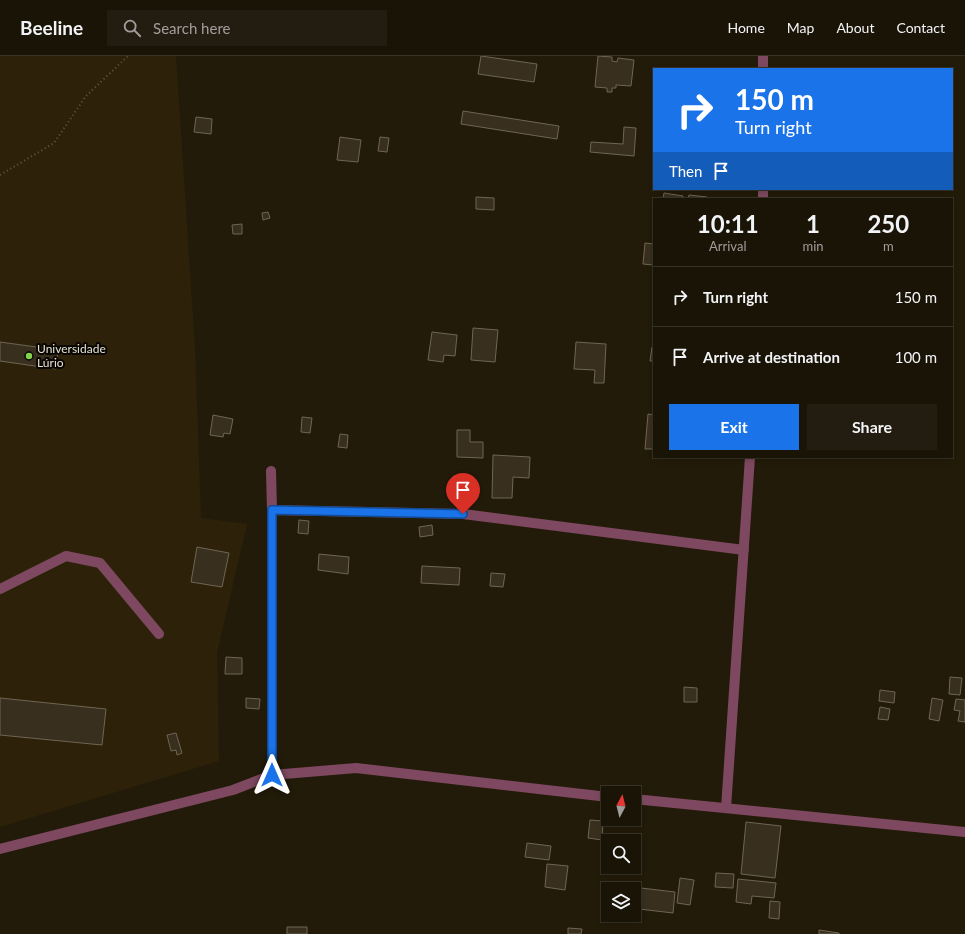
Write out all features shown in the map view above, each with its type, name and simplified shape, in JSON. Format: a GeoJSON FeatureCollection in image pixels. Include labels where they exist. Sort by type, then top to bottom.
{"type":"FeatureCollection","features":[{"type":"Feature","properties":{"kind":"street"},"geometry":{"type":"LineString","coordinates":[[763,56],[763,68]]}},
{"type":"Feature","properties":{"kind":"street"},"geometry":{"type":"LineString","coordinates":[[726,808],[750,458]]}},
{"type":"Feature","properties":{"kind":"street"},"geometry":{"type":"LineString","coordinates":[[271,471],[272,775]]}},
{"type":"Feature","properties":{"kind":"street"},"geometry":{"type":"LineString","coordinates":[[272,510],[463,514],[744,550]]}},
{"type":"Feature","properties":{"kind":"street"},"geometry":{"type":"LineString","coordinates":[[0,589],[66,556],[100,563],[159,634]]}},
{"type":"Feature","properties":{"kind":"street"},"geometry":{"type":"LineString","coordinates":[[0,849],[233,790],[272,775],[356,768],[601,796]]}},
{"type":"Feature","properties":{"kind":"street"},"geometry":{"type":"LineString","coordinates":[[641,800],[965,832]]}},
{"type":"Feature","properties":{"kind":"path"},"geometry":{"type":"LineString","coordinates":[[0,175],[54,143],[86,96],[128,56]]}},
{"type":"Feature","properties":{"kind":"shaded area","name":"Universidade Lúrio"},"geometry":{"type":"Polygon","coordinates":[[[0,56],[176,56],[195,349],[201,518],[247,524],[217,653],[219,761],[0,827],[0,56]]]}},
{"type":"Feature","properties":{"kind":"building"},"geometry":{"type":"Polygon","coordinates":[[[481,56],[537,64],[534,82],[478,74],[481,56]]]}},
{"type":"Feature","properties":{"kind":"building"},"geometry":{"type":"Polygon","coordinates":[[[598,56],[612,57],[612,61],[617,62],[618,58],[634,60],[631,86],[616,85],[616,88],[612,88],[612,92],[607,92],[607,88],[595,87],[598,56]]]}},
{"type":"Feature","properties":{"kind":"building"},"geometry":{"type":"Polygon","coordinates":[[[463,111],[559,126],[557,139],[461,124],[463,111]]]}},
{"type":"Feature","properties":{"kind":"building"},"geometry":{"type":"Polygon","coordinates":[[[196,117],[212,119],[211,134],[194,132],[196,117]]]}},
{"type":"Feature","properties":{"kind":"building"},"geometry":{"type":"Polygon","coordinates":[[[624,127],[636,128],[634,156],[590,152],[591,142],[623,144],[624,127]]]}},
{"type":"Feature","properties":{"kind":"building"},"geometry":{"type":"Polygon","coordinates":[[[340,137],[361,140],[358,162],[337,160],[340,137]]]}},
{"type":"Feature","properties":{"kind":"building"},"geometry":{"type":"Polygon","coordinates":[[[380,137],[389,138],[387,152],[378,151],[380,137]]]}},
{"type":"Feature","properties":{"kind":"building"},"geometry":{"type":"Polygon","coordinates":[[[664,193],[683,196],[683,198],[663,198],[664,193]]]}},
{"type":"Feature","properties":{"kind":"building"},"geometry":{"type":"Polygon","coordinates":[[[689,195],[707,197],[707,198],[688,198],[689,195]]]}},
{"type":"Feature","properties":{"kind":"building"},"geometry":{"type":"Polygon","coordinates":[[[476,197],[494,198],[494,210],[476,209],[476,197]]]}},
{"type":"Feature","properties":{"kind":"building"},"geometry":{"type":"Polygon","coordinates":[[[268,212],[270,218],[263,220],[262,213],[268,212]]]}},
{"type":"Feature","properties":{"kind":"building"},"geometry":{"type":"Polygon","coordinates":[[[242,224],[242,234],[233,234],[232,225],[242,224]]]}},
{"type":"Feature","properties":{"kind":"building"},"geometry":{"type":"Polygon","coordinates":[[[645,243],[653,244],[653,265],[643,264],[645,243]]]}},
{"type":"Feature","properties":{"kind":"building"},"geometry":{"type":"Polygon","coordinates":[[[473,328],[498,330],[495,362],[471,360],[473,328]]]}},
{"type":"Feature","properties":{"kind":"building"},"geometry":{"type":"Polygon","coordinates":[[[432,332],[457,335],[455,356],[444,355],[443,362],[428,360],[432,332]]]}},
{"type":"Feature","properties":{"kind":"building","name":"Universidade Lúrio"},"geometry":{"type":"Polygon","coordinates":[[[0,342],[58,350],[56,369],[0,361],[0,342]]]}},
{"type":"Feature","properties":{"kind":"building"},"geometry":{"type":"Polygon","coordinates":[[[576,342],[606,344],[604,383],[594,383],[595,370],[574,369],[576,342]]]}},
{"type":"Feature","properties":{"kind":"building"},"geometry":{"type":"Polygon","coordinates":[[[652,347],[653,347],[653,361],[650,361],[652,347]]]}},
{"type":"Feature","properties":{"kind":"building"},"geometry":{"type":"Polygon","coordinates":[[[648,414],[653,415],[653,449],[645,449],[648,414]]]}},
{"type":"Feature","properties":{"kind":"building"},"geometry":{"type":"Polygon","coordinates":[[[213,415],[233,419],[230,434],[224,433],[223,437],[210,435],[213,415]]]}},
{"type":"Feature","properties":{"kind":"building"},"geometry":{"type":"Polygon","coordinates":[[[302,417],[312,418],[310,433],[301,432],[302,417]]]}},
{"type":"Feature","properties":{"kind":"building"},"geometry":{"type":"Polygon","coordinates":[[[457,430],[470,430],[470,442],[483,442],[483,458],[457,457],[457,430]]]}},
{"type":"Feature","properties":{"kind":"building"},"geometry":{"type":"Polygon","coordinates":[[[340,434],[348,435],[347,448],[338,447],[340,434]]]}},
{"type":"Feature","properties":{"kind":"building"},"geometry":{"type":"Polygon","coordinates":[[[493,455],[530,457],[529,478],[513,477],[512,498],[492,498],[493,455]]]}},
{"type":"Feature","properties":{"kind":"building"},"geometry":{"type":"Polygon","coordinates":[[[299,520],[309,521],[308,534],[298,533],[299,520]]]}},
{"type":"Feature","properties":{"kind":"building"},"geometry":{"type":"Polygon","coordinates":[[[432,525],[433,535],[420,537],[419,527],[432,525]]]}},
{"type":"Feature","properties":{"kind":"building"},"geometry":{"type":"Polygon","coordinates":[[[197,547],[229,553],[222,587],[191,582],[197,547]]]}},
{"type":"Feature","properties":{"kind":"building"},"geometry":{"type":"Polygon","coordinates":[[[319,554],[349,557],[348,574],[318,570],[319,554]]]}},
{"type":"Feature","properties":{"kind":"building"},"geometry":{"type":"Polygon","coordinates":[[[422,566],[460,568],[459,585],[421,583],[422,566]]]}},
{"type":"Feature","properties":{"kind":"building"},"geometry":{"type":"Polygon","coordinates":[[[491,573],[505,574],[503,587],[490,586],[491,573]]]}},
{"type":"Feature","properties":{"kind":"building"},"geometry":{"type":"Polygon","coordinates":[[[226,657],[242,658],[242,674],[225,674],[226,657]]]}},
{"type":"Feature","properties":{"kind":"building"},"geometry":{"type":"Polygon","coordinates":[[[950,677],[962,678],[960,695],[949,694],[950,677]]]}},
{"type":"Feature","properties":{"kind":"building"},"geometry":{"type":"Polygon","coordinates":[[[684,687],[697,688],[697,702],[684,702],[684,687]]]}},
{"type":"Feature","properties":{"kind":"building"},"geometry":{"type":"Polygon","coordinates":[[[880,690],[895,692],[894,703],[879,701],[880,690]]]}},
{"type":"Feature","properties":{"kind":"building"},"geometry":{"type":"Polygon","coordinates":[[[0,698],[106,709],[102,745],[0,735],[0,698]]]}},
{"type":"Feature","properties":{"kind":"building"},"geometry":{"type":"Polygon","coordinates":[[[246,698],[260,699],[259,709],[246,708],[246,698]]]}},
{"type":"Feature","properties":{"kind":"building"},"geometry":{"type":"Polygon","coordinates":[[[932,698],[943,700],[939,721],[929,719],[932,698]]]}},
{"type":"Feature","properties":{"kind":"building"},"geometry":{"type":"Polygon","coordinates":[[[956,699],[965,700],[965,722],[958,721],[960,711],[954,710],[956,699]]]}},
{"type":"Feature","properties":{"kind":"building"},"geometry":{"type":"Polygon","coordinates":[[[880,707],[890,709],[888,720],[878,719],[880,707]]]}},
{"type":"Feature","properties":{"kind":"building"},"geometry":{"type":"Polygon","coordinates":[[[176,733],[182,753],[177,755],[176,750],[171,751],[167,735],[176,733]]]}},
{"type":"Feature","properties":{"kind":"building"},"geometry":{"type":"Polygon","coordinates":[[[590,820],[601,821],[601,826],[603,826],[601,840],[588,838],[590,820]]]}},
{"type":"Feature","properties":{"kind":"building"},"geometry":{"type":"Polygon","coordinates":[[[746,822],[781,826],[775,878],[741,874],[746,822]]]}},
{"type":"Feature","properties":{"kind":"building"},"geometry":{"type":"Polygon","coordinates":[[[527,843],[551,846],[549,860],[525,857],[527,843]]]}},
{"type":"Feature","properties":{"kind":"building"},"geometry":{"type":"Polygon","coordinates":[[[547,864],[568,866],[565,890],[545,887],[547,864]]]}},
{"type":"Feature","properties":{"kind":"building"},"geometry":{"type":"Polygon","coordinates":[[[716,873],[734,874],[733,888],[715,887],[716,873]]]}},
{"type":"Feature","properties":{"kind":"building"},"geometry":{"type":"Polygon","coordinates":[[[680,878],[694,880],[690,905],[677,903],[680,878]]]}},
{"type":"Feature","properties":{"kind":"building"},"geometry":{"type":"Polygon","coordinates":[[[738,879],[776,883],[774,898],[752,896],[751,904],[736,902],[738,879]]]}},
{"type":"Feature","properties":{"kind":"building"},"geometry":{"type":"Polygon","coordinates":[[[641,888],[675,892],[673,913],[641,909],[641,888]]]}},
{"type":"Feature","properties":{"kind":"building"},"geometry":{"type":"Polygon","coordinates":[[[770,901],[780,902],[779,919],[769,918],[770,901]]]}},
{"type":"Feature","properties":{"kind":"building"},"geometry":{"type":"Polygon","coordinates":[[[287,927],[307,927],[307,934],[287,934],[287,927]]]}},
{"type":"Feature","properties":{"kind":"building"},"geometry":{"type":"Polygon","coordinates":[[[568,928],[582,929],[581,934],[568,934],[568,928]]]}},
{"type":"Feature","properties":{"kind":"building"},"geometry":{"type":"Polygon","coordinates":[[[819,930],[839,933],[839,934],[819,934],[819,930]]]}},
{"type":"Feature","properties":{"kind":"place","name":"Universidade Lúrio"},"geometry":{"type":"Point","coordinates":[29,356]}},
{"type":"Feature","properties":{"kind":"route"},"geometry":{"type":"LineString","coordinates":[[272,775],[272,510],[463,514]]}}]}
